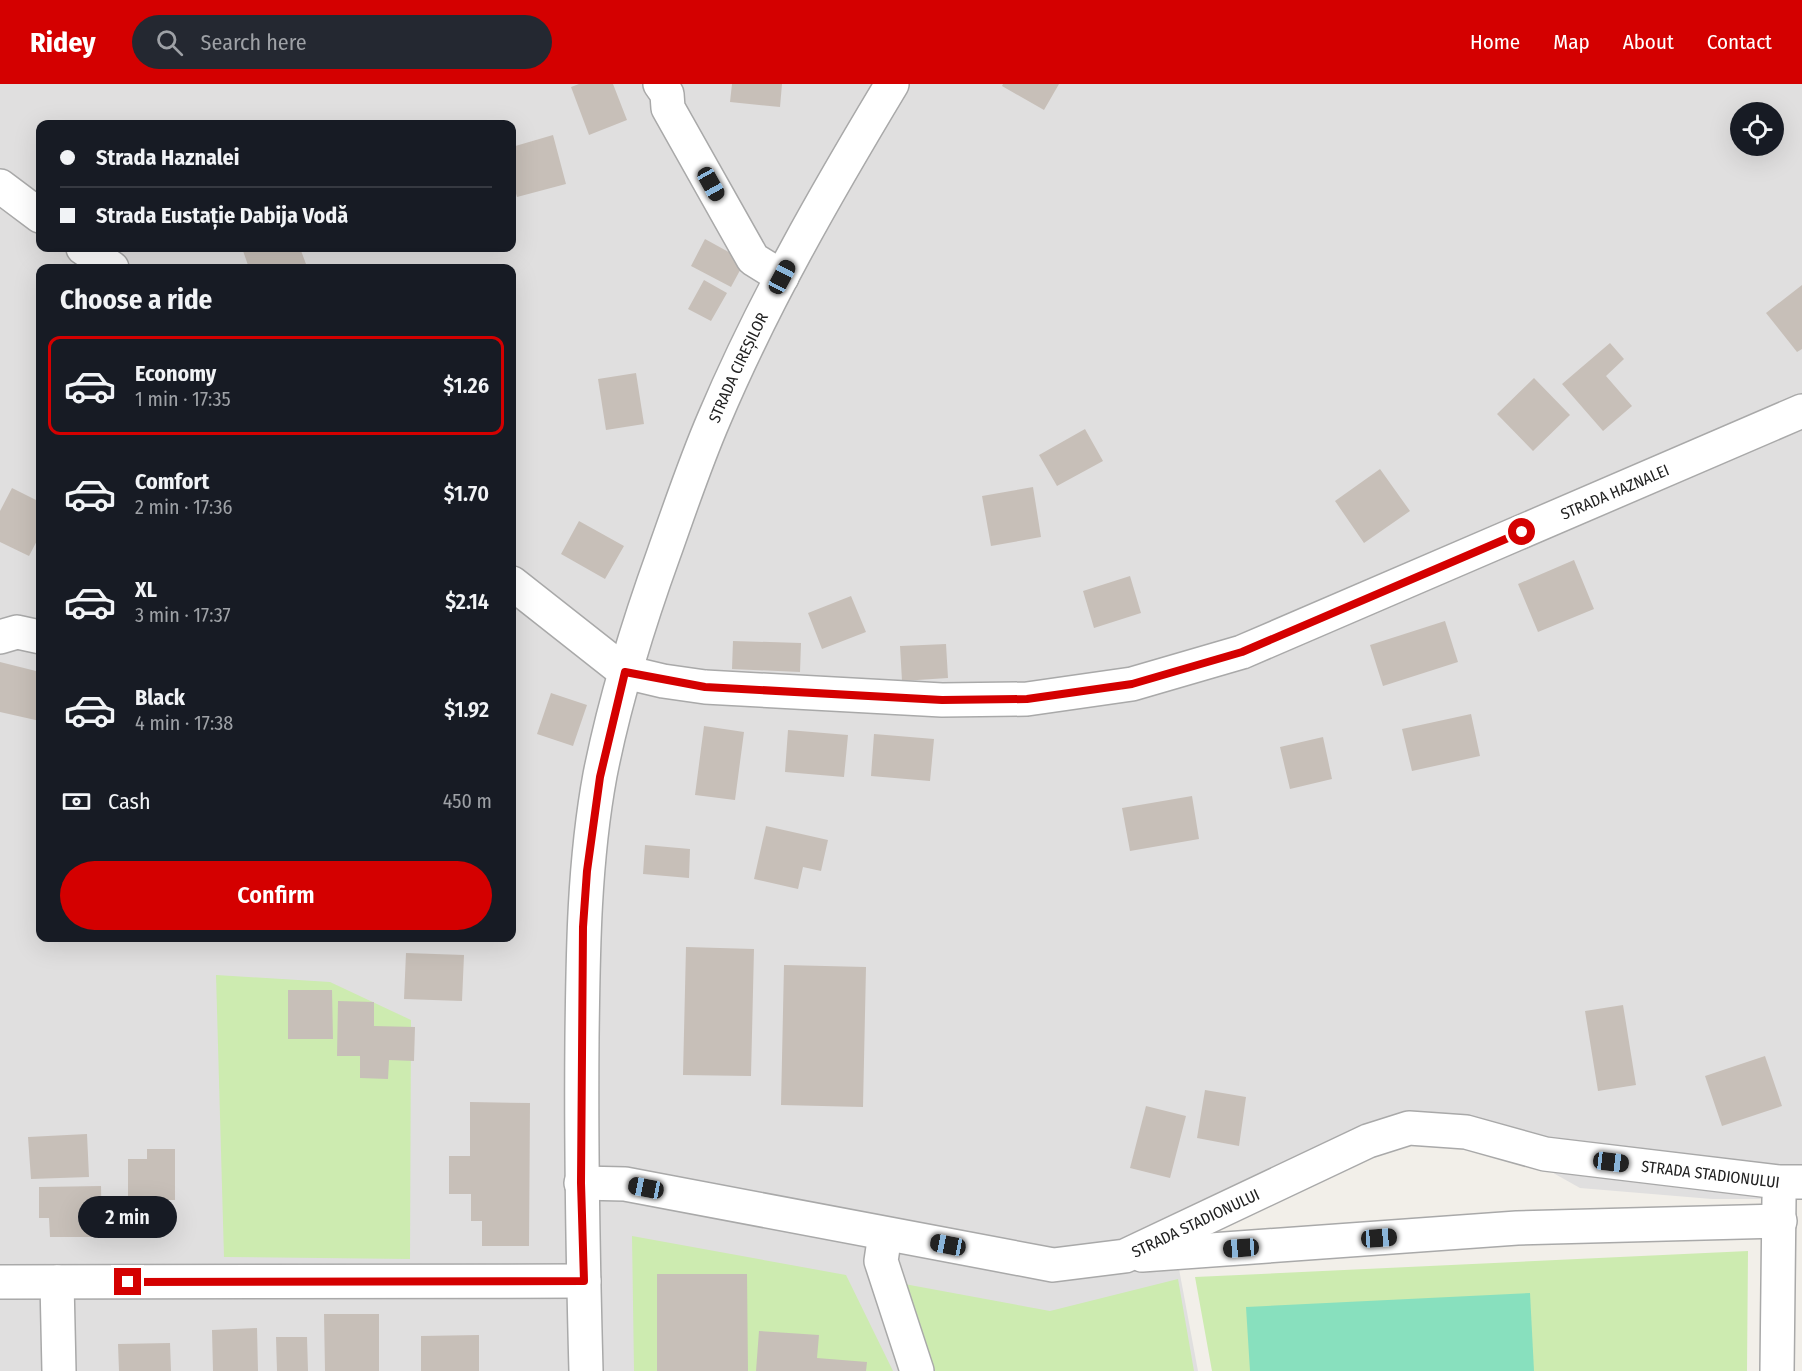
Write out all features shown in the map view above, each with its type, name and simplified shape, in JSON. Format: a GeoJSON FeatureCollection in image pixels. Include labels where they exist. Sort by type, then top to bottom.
{"type":"FeatureCollection","features":[{"type":"Feature","properties":{"kind":"street","name":"STRADA CIREȘILOR"},"geometry":{"type":"LineString","coordinates":[[586,1371],[581,1183],[583,927],[587,871],[600,777],[625,672],[659,568],[714,420],[782,277],[838,173],[892,84]]}},
{"type":"Feature","properties":{"kind":"street"},"geometry":{"type":"LineString","coordinates":[[665,87],[669,108],[753,259],[782,277]]}},
{"type":"Feature","properties":{"kind":"street"},"geometry":{"type":"LineString","coordinates":[[0,186],[36,213]]}},
{"type":"Feature","properties":{"kind":"street"},"geometry":{"type":"LineString","coordinates":[[89,252],[106,264]]}},
{"type":"Feature","properties":{"kind":"street","name":"STRADA HAZNALEI"},"geometry":{"type":"LineString","coordinates":[[625,672],[705,687],[942,700],[1027,699],[1132,684],[1242,652],[1802,411]]}},
{"type":"Feature","properties":{"kind":"street"},"geometry":{"type":"LineString","coordinates":[[516,586],[625,672]]}},
{"type":"Feature","properties":{"kind":"street"},"geometry":{"type":"LineString","coordinates":[[0,637],[16,632],[36,636]]}},
{"type":"Feature","properties":{"kind":"street","name":"STRADA STADIONULUI"},"geometry":{"type":"LineString","coordinates":[[581,1183],[625,1184],[1053,1265],[1125,1257],[1368,1141],[1409,1128],[1466,1132],[1545,1154],[1790,1182]]}},
{"type":"Feature","properties":{"kind":"street"},"geometry":{"type":"LineString","coordinates":[[1777,1371],[1780,1221],[1790,1182]]}},
{"type":"Feature","properties":{"kind":"street"},"geometry":{"type":"LineString","coordinates":[[1125,1257],[1517,1228],[1780,1221]]}},
{"type":"Feature","properties":{"kind":"street"},"geometry":{"type":"LineString","coordinates":[[885,1234],[880,1261],[917,1371]]}},
{"type":"Feature","properties":{"kind":"street"},"geometry":{"type":"LineString","coordinates":[[0,1282],[584,1281]]}},
{"type":"Feature","properties":{"kind":"street"},"geometry":{"type":"LineString","coordinates":[[57,1282],[59,1371]]}},
{"type":"Feature","properties":{"kind":"shaded area"},"geometry":{"type":"Polygon","coordinates":[[[0,84],[1802,84],[1802,1199],[1712,1199],[1580,1188],[1448,1114],[1401,1117],[1171,1226],[1198,1371],[0,1371],[0,84]]]}},
{"type":"Feature","properties":{"kind":"green space"},"geometry":{"type":"Polygon","coordinates":[[[216,975],[330,982],[411,1020],[410,1259],[224,1257],[216,975]]]}},
{"type":"Feature","properties":{"kind":"green space"},"geometry":{"type":"Polygon","coordinates":[[[632,1236],[846,1275],[893,1371],[634,1371],[632,1236]]]}},
{"type":"Feature","properties":{"kind":"green space"},"geometry":{"type":"Polygon","coordinates":[[[1748,1251],[1747,1371],[1212,1371],[1195,1277],[1748,1251]]]}},
{"type":"Feature","properties":{"kind":"green space"},"geometry":{"type":"Polygon","coordinates":[[[1178,1279],[1194,1371],[930,1371],[899,1283],[1050,1311],[1178,1279]]]}},
{"type":"Feature","properties":{"kind":"green space"},"geometry":{"type":"Polygon","coordinates":[[[1530,1293],[1534,1371],[1250,1371],[1246,1307],[1530,1293]]]}},
{"type":"Feature","properties":{"kind":"building"},"geometry":{"type":"Polygon","coordinates":[[[579,84],[613,84],[627,120],[589,135],[571,87],[579,84]]]}},
{"type":"Feature","properties":{"kind":"building"},"geometry":{"type":"Polygon","coordinates":[[[732,84],[782,84],[780,107],[730,102],[732,84]]]}},
{"type":"Feature","properties":{"kind":"building"},"geometry":{"type":"Polygon","coordinates":[[[1003,84],[1059,84],[1044,110],[1002,86],[1003,84]]]}},
{"type":"Feature","properties":{"kind":"building"},"geometry":{"type":"Polygon","coordinates":[[[553,135],[566,184],[517,197],[516,146],[553,135]]]}},
{"type":"Feature","properties":{"kind":"building"},"geometry":{"type":"Polygon","coordinates":[[[705,239],[745,261],[731,287],[691,266],[705,239]]]}},
{"type":"Feature","properties":{"kind":"building"},"geometry":{"type":"Polygon","coordinates":[[[243,252],[302,252],[306,264],[248,264],[243,252]]]}},
{"type":"Feature","properties":{"kind":"building"},"geometry":{"type":"Polygon","coordinates":[[[704,280],[727,293],[711,321],[688,309],[704,280]]]}},
{"type":"Feature","properties":{"kind":"building"},"geometry":{"type":"Polygon","coordinates":[[[1802,285],[1802,349],[1797,352],[1766,313],[1802,285]]]}},
{"type":"Feature","properties":{"kind":"building"},"geometry":{"type":"Polygon","coordinates":[[[1610,343],[1624,359],[1606,376],[1632,406],[1603,431],[1562,384],[1610,343]]]}},
{"type":"Feature","properties":{"kind":"building"},"geometry":{"type":"Polygon","coordinates":[[[636,373],[644,424],[606,430],[598,379],[636,373]]]}},
{"type":"Feature","properties":{"kind":"building"},"geometry":{"type":"Polygon","coordinates":[[[1534,378],[1570,415],[1533,451],[1497,414],[1534,378]]]}},
{"type":"Feature","properties":{"kind":"building"},"geometry":{"type":"Polygon","coordinates":[[[1085,429],[1103,461],[1057,486],[1039,455],[1085,429]]]}},
{"type":"Feature","properties":{"kind":"building"},"geometry":{"type":"Polygon","coordinates":[[[1380,469],[1410,511],[1364,543],[1335,501],[1380,469]]]}},
{"type":"Feature","properties":{"kind":"building"},"geometry":{"type":"Polygon","coordinates":[[[1033,487],[1041,537],[991,546],[982,496],[1033,487]]]}},
{"type":"Feature","properties":{"kind":"building"},"geometry":{"type":"Polygon","coordinates":[[[12,488],[36,500],[36,543],[29,556],[0,542],[0,511],[12,488]]]}},
{"type":"Feature","properties":{"kind":"building"},"geometry":{"type":"Polygon","coordinates":[[[579,521],[624,546],[605,579],[561,554],[579,521]]]}},
{"type":"Feature","properties":{"kind":"building"},"geometry":{"type":"Polygon","coordinates":[[[1574,560],[1594,609],[1538,632],[1518,584],[1574,560]]]}},
{"type":"Feature","properties":{"kind":"building"},"geometry":{"type":"Polygon","coordinates":[[[1130,576],[1141,613],[1094,628],[1083,591],[1130,576]]]}},
{"type":"Feature","properties":{"kind":"building"},"geometry":{"type":"Polygon","coordinates":[[[851,596],[866,632],[822,649],[808,613],[851,596]]]}},
{"type":"Feature","properties":{"kind":"building"},"geometry":{"type":"Polygon","coordinates":[[[1445,621],[1458,662],[1383,686],[1370,645],[1445,621]]]}},
{"type":"Feature","properties":{"kind":"building"},"geometry":{"type":"Polygon","coordinates":[[[733,641],[801,643],[800,672],[732,669],[733,641]]]}},
{"type":"Feature","properties":{"kind":"building"},"geometry":{"type":"Polygon","coordinates":[[[946,644],[948,678],[902,681],[900,646],[946,644]]]}},
{"type":"Feature","properties":{"kind":"building"},"geometry":{"type":"Polygon","coordinates":[[[0,662],[36,671],[36,720],[0,712],[0,662]]]}},
{"type":"Feature","properties":{"kind":"building"},"geometry":{"type":"Polygon","coordinates":[[[551,693],[587,705],[573,746],[537,734],[551,693]]]}},
{"type":"Feature","properties":{"kind":"building"},"geometry":{"type":"Polygon","coordinates":[[[1471,714],[1480,756],[1412,771],[1402,729],[1471,714]]]}},
{"type":"Feature","properties":{"kind":"building"},"geometry":{"type":"Polygon","coordinates":[[[704,726],[744,732],[735,800],[695,795],[704,726]]]}},
{"type":"Feature","properties":{"kind":"building"},"geometry":{"type":"Polygon","coordinates":[[[788,730],[848,735],[844,777],[785,772],[788,730]]]}},
{"type":"Feature","properties":{"kind":"building"},"geometry":{"type":"Polygon","coordinates":[[[874,734],[934,739],[930,781],[871,776],[874,734]]]}},
{"type":"Feature","properties":{"kind":"building"},"geometry":{"type":"Polygon","coordinates":[[[1323,737],[1332,779],[1290,789],[1280,747],[1323,737]]]}},
{"type":"Feature","properties":{"kind":"building"},"geometry":{"type":"Polygon","coordinates":[[[1192,796],[1199,839],[1130,851],[1122,808],[1192,796]]]}},
{"type":"Feature","properties":{"kind":"building"},"geometry":{"type":"Polygon","coordinates":[[[766,826],[828,840],[821,871],[803,867],[798,889],[754,879],[766,826]]]}},
{"type":"Feature","properties":{"kind":"building"},"geometry":{"type":"Polygon","coordinates":[[[645,845],[690,849],[689,878],[643,874],[645,845]]]}},
{"type":"Feature","properties":{"kind":"building"},"geometry":{"type":"Polygon","coordinates":[[[686,947],[754,949],[751,1076],[683,1075],[686,947]]]}},
{"type":"Feature","properties":{"kind":"building"},"geometry":{"type":"Polygon","coordinates":[[[406,953],[464,955],[462,1001],[404,999],[406,953]]]}},
{"type":"Feature","properties":{"kind":"building"},"geometry":{"type":"Polygon","coordinates":[[[784,965],[866,967],[863,1107],[781,1105],[784,965]]]}},
{"type":"Feature","properties":{"kind":"building"},"geometry":{"type":"Polygon","coordinates":[[[288,990],[332,990],[333,1039],[288,1039],[288,990]]]}},
{"type":"Feature","properties":{"kind":"building"},"geometry":{"type":"Polygon","coordinates":[[[338,1001],[374,1002],[374,1026],[415,1027],[414,1061],[389,1060],[388,1079],[360,1078],[360,1056],[337,1056],[338,1001]]]}},
{"type":"Feature","properties":{"kind":"building"},"geometry":{"type":"Polygon","coordinates":[[[1623,1005],[1636,1085],[1598,1091],[1585,1011],[1623,1005]]]}},
{"type":"Feature","properties":{"kind":"building"},"geometry":{"type":"Polygon","coordinates":[[[1765,1056],[1782,1106],[1722,1126],[1705,1076],[1765,1056]]]}},
{"type":"Feature","properties":{"kind":"building"},"geometry":{"type":"Polygon","coordinates":[[[1205,1090],[1246,1097],[1239,1146],[1197,1138],[1205,1090]]]}},
{"type":"Feature","properties":{"kind":"building"},"geometry":{"type":"Polygon","coordinates":[[[470,1102],[530,1103],[529,1246],[482,1246],[482,1221],[471,1221],[471,1194],[449,1194],[449,1156],[470,1156],[470,1102]]]}},
{"type":"Feature","properties":{"kind":"building"},"geometry":{"type":"Polygon","coordinates":[[[1146,1106],[1186,1116],[1170,1178],[1130,1168],[1146,1106]]]}},
{"type":"Feature","properties":{"kind":"building"},"geometry":{"type":"Polygon","coordinates":[[[87,1134],[89,1177],[31,1179],[28,1137],[87,1134]]]}},
{"type":"Feature","properties":{"kind":"building"},"geometry":{"type":"Polygon","coordinates":[[[147,1149],[175,1149],[175,1200],[156,1200],[156,1216],[128,1216],[128,1159],[147,1159],[147,1149]]]}},
{"type":"Feature","properties":{"kind":"building"},"geometry":{"type":"Polygon","coordinates":[[[101,1186],[102,1237],[50,1237],[49,1218],[39,1218],[39,1187],[101,1186]]]}},
{"type":"Feature","properties":{"kind":"building"},"geometry":{"type":"Polygon","coordinates":[[[657,1274],[747,1274],[748,1371],[657,1371],[657,1274]]]}},
{"type":"Feature","properties":{"kind":"building"},"geometry":{"type":"Polygon","coordinates":[[[324,1314],[379,1314],[379,1371],[325,1371],[324,1314]]]}},
{"type":"Feature","properties":{"kind":"building"},"geometry":{"type":"Polygon","coordinates":[[[257,1328],[258,1371],[213,1371],[212,1330],[257,1328]]]}},
{"type":"Feature","properties":{"kind":"building"},"geometry":{"type":"Polygon","coordinates":[[[759,1331],[819,1335],[817,1358],[867,1362],[866,1371],[756,1371],[759,1331]]]}},
{"type":"Feature","properties":{"kind":"building"},"geometry":{"type":"Polygon","coordinates":[[[479,1335],[479,1371],[421,1371],[421,1336],[479,1335]]]}},
{"type":"Feature","properties":{"kind":"building"},"geometry":{"type":"Polygon","coordinates":[[[276,1337],[307,1337],[308,1371],[277,1371],[276,1337]]]}},
{"type":"Feature","properties":{"kind":"building"},"geometry":{"type":"Polygon","coordinates":[[[170,1343],[171,1371],[119,1371],[118,1344],[170,1343]]]}},
{"type":"Feature","properties":{"kind":"route"},"geometry":{"type":"LineString","coordinates":[[128,1282],[584,1281],[581,1183],[583,927],[587,871],[600,777],[610,727],[625,672],[663,681],[705,687],[942,700],[1027,699],[1132,684],[1242,652],[1522,532]]}}]}
